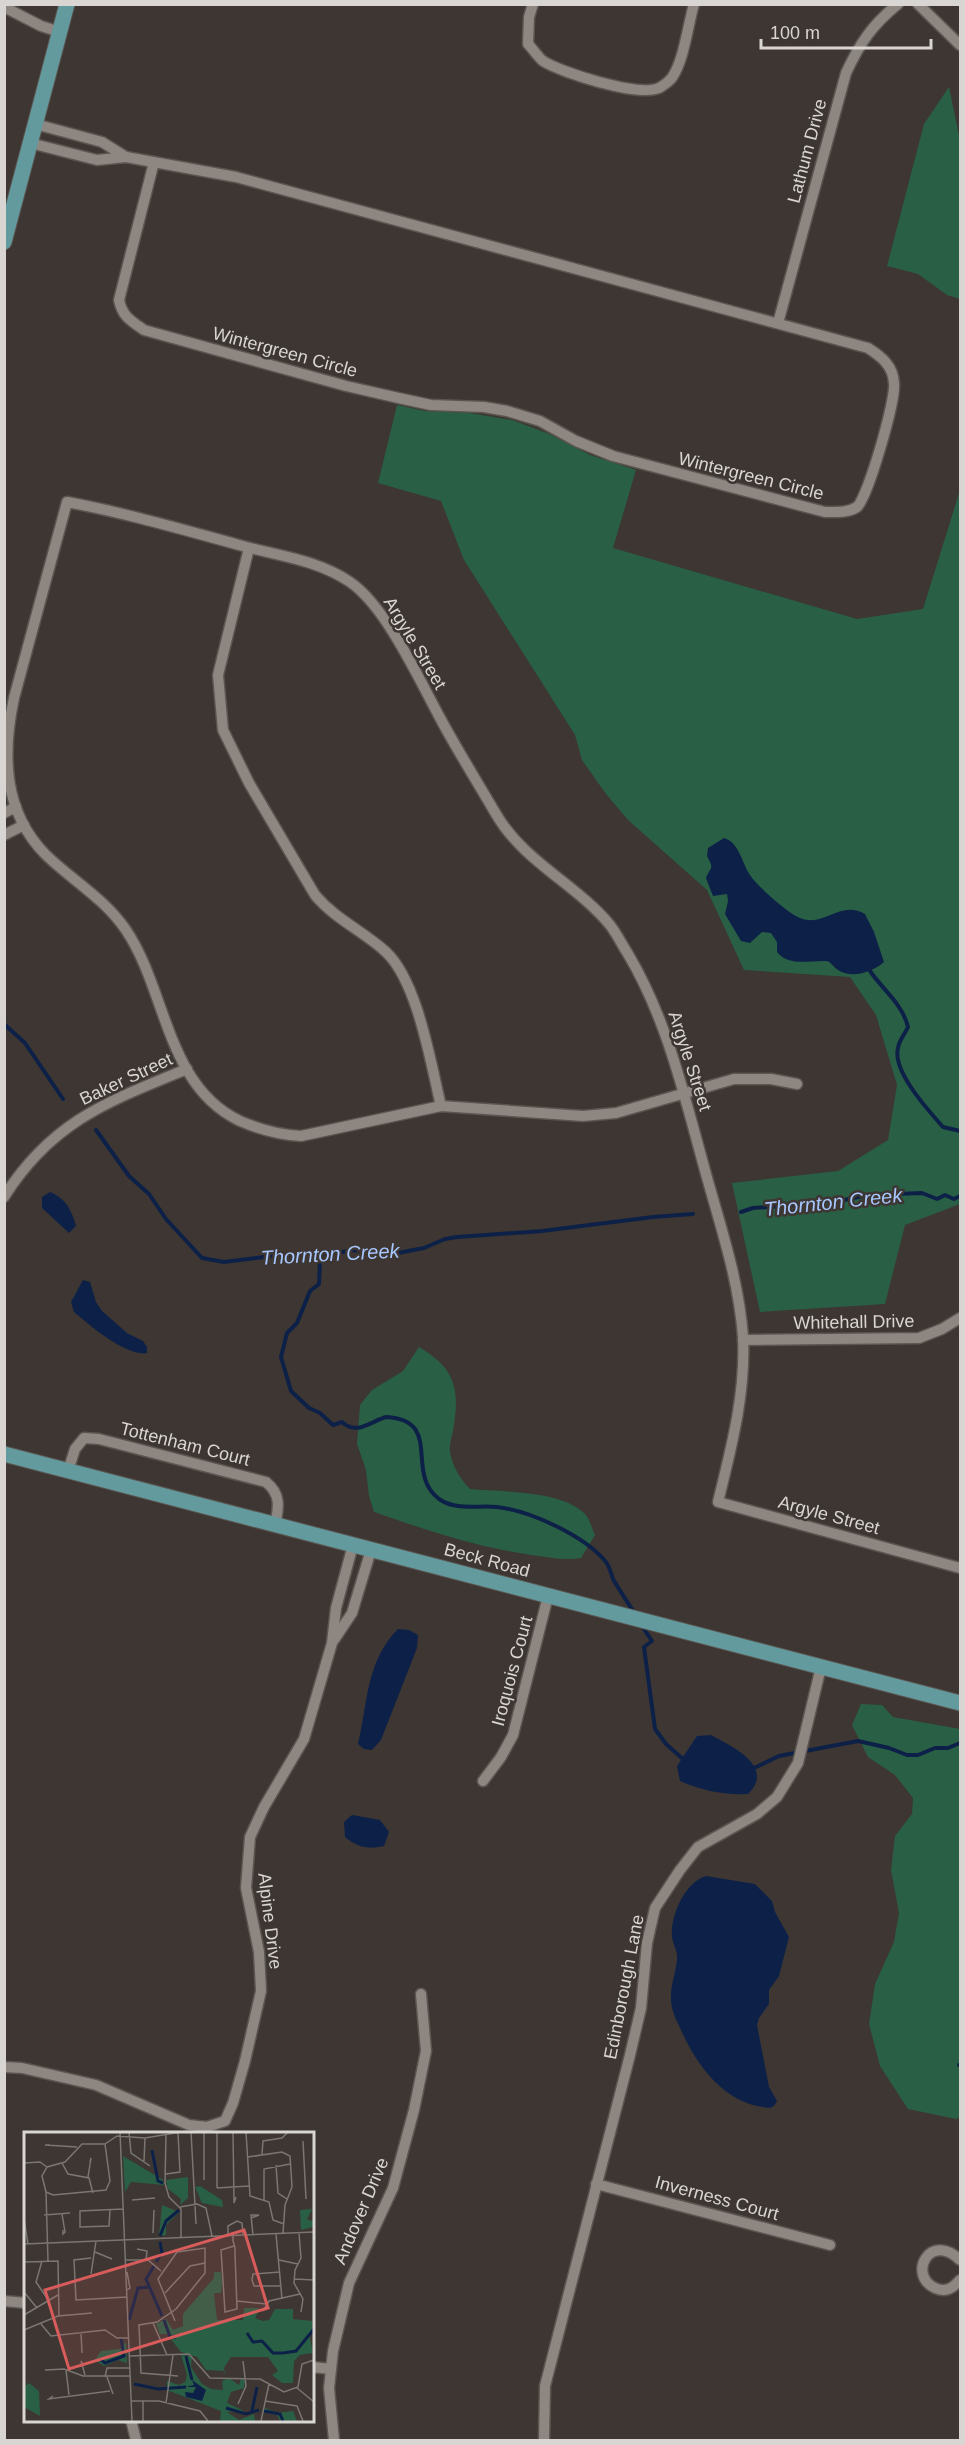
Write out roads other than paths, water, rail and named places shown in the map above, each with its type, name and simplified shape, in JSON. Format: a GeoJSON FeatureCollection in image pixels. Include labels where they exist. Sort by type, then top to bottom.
{"type":"FeatureCollection","features":[{"type":"Feature","properties":{"kind":"main road"},"geometry":{"type":"LineString","coordinates":[[4,242],[10,198],[30,143],[67,4]]}},
{"type":"Feature","properties":{"kind":"main road","name":"Beck Road"},"geometry":{"type":"LineString","coordinates":[[4,1454],[960,1702]]}},
{"type":"Feature","properties":{"kind":"street"},"geometry":{"type":"LineString","coordinates":[[533,4],[529,17],[528,44],[541,59],[561,71],[590,80],[641,90],[658,88],[672,77],[678,64],[694,4]]}},
{"type":"Feature","properties":{"kind":"street","name":"Lathum Drive"},"geometry":{"type":"LineString","coordinates":[[778,323],[846,73],[862,40],[883,16],[898,4]]}},
{"type":"Feature","properties":{"kind":"street"},"geometry":{"type":"LineString","coordinates":[[918,4],[960,45]]}},
{"type":"Feature","properties":{"kind":"street"},"geometry":{"type":"LineString","coordinates":[[4,7],[41,26],[60,32]]}},
{"type":"Feature","properties":{"kind":"street","name":"Wintergreen Circle"},"geometry":{"type":"LineString","coordinates":[[35,124],[102,142],[126,157]]}},
{"type":"Feature","properties":{"kind":"street","name":"Wintergreen Circle"},"geometry":{"type":"LineString","coordinates":[[30,143],[97,160],[126,157],[154,162],[236,177],[868,348],[884,358],[895,385],[865,495],[857,506],[843,512],[825,512],[625,459],[576,441],[540,421],[507,411],[484,407],[431,405],[403,399],[346,386],[144,330],[130,321],[121,311],[119,300],[154,162]]}},
{"type":"Feature","properties":{"kind":"street","name":"Argyle Street"},"geometry":{"type":"LineString","coordinates":[[16,807],[7,777],[8,723],[67,502],[111,510],[298,560],[326,569],[349,582],[368,598],[411,665],[498,818],[541,865],[572,888],[611,926],[641,976],[665,1030],[738,1291],[743,1340],[737,1416],[718,1502],[960,1568]]}},
{"type":"Feature","properties":{"kind":"street"},"geometry":{"type":"LineString","coordinates":[[249,548],[218,675],[223,730],[249,783],[315,895],[328,911],[358,929],[388,954],[401,972],[415,1003],[441,1106]]}},
{"type":"Feature","properties":{"kind":"street"},"geometry":{"type":"LineString","coordinates":[[4,813],[16,807],[24,825],[46,855],[96,897],[127,932],[149,975],[171,1033],[195,1084],[214,1105],[261,1130],[302,1136],[441,1106],[583,1116],[616,1113],[734,1079],[771,1079],[797,1083]]}},
{"type":"Feature","properties":{"kind":"street"},"geometry":{"type":"LineString","coordinates":[[4,835],[24,825]]}},
{"type":"Feature","properties":{"kind":"street","name":"Baker Street"},"geometry":{"type":"LineString","coordinates":[[4,1197],[16,1178],[44,1146],[69,1125],[118,1097],[187,1069]]}},
{"type":"Feature","properties":{"kind":"street","name":"Whitehall Drive"},"geometry":{"type":"LineString","coordinates":[[743,1340],[919,1338],[942,1329],[960,1318]]}},
{"type":"Feature","properties":{"kind":"street","name":"Tottenham Court"},"geometry":{"type":"LineString","coordinates":[[68,1470],[75,1449],[84,1438],[99,1439],[266,1482],[273,1488],[280,1502],[276,1525]]}},
{"type":"Feature","properties":{"kind":"street","name":"Alpine Drive"},"geometry":{"type":"LineString","coordinates":[[4,2067],[22,2068],[96,2085],[189,2125],[207,2127],[225,2121],[233,2103],[245,2061],[261,1991],[260,1960],[246,1888],[250,1837],[264,1807],[301,1748],[332,1643],[336,1608],[352,1545]]}},
{"type":"Feature","properties":{"kind":"street"},"geometry":{"type":"LineString","coordinates":[[332,1643],[352,1612],[371,1550]]}},
{"type":"Feature","properties":{"kind":"street","name":"Iroquois Court"},"geometry":{"type":"LineString","coordinates":[[483,1781],[501,1757],[513,1735],[548,1596]]}},
{"type":"Feature","properties":{"kind":"street","name":"Edinborough Lane"},"geometry":{"type":"LineString","coordinates":[[544,2440],[545,2386],[641,2008],[647,1943],[656,1908],[680,1870],[699,1847],[758,1814],[777,1797],[798,1763],[821,1667]]}},
{"type":"Feature","properties":{"kind":"street","name":"Andover Drive"},"geometry":{"type":"LineString","coordinates":[[334,2440],[329,2388],[331,2369],[349,2283],[393,2188],[414,2110],[426,2051],[421,1994]]}},
{"type":"Feature","properties":{"kind":"street","name":"Inverness Court"},"geometry":{"type":"LineString","coordinates":[[596,2184],[830,2245]]}},
{"type":"Feature","properties":{"kind":"street"},"geometry":{"type":"LineString","coordinates":[[960,2259],[946,2249],[936,2249],[929,2253],[922,2270],[922,2276],[927,2282],[940,2290],[946,2291],[960,2280]]}},
{"type":"Feature","properties":{"kind":"street"},"geometry":{"type":"LineString","coordinates":[[4,2301],[24,2303]]}},
{"type":"Feature","properties":{"kind":"street"},"geometry":{"type":"LineString","coordinates":[[314,2367],[331,2369]]}},
{"type":"Feature","properties":{"kind":"street"},"geometry":{"type":"LineString","coordinates":[[131,2421],[135,2440]]}},
{"type":"Feature","properties":{"kind":"water"},"geometry":{"type":"Polygon","coordinates":[[[724,838],[737,848],[754,880],[791,913],[802,919],[820,919],[846,910],[855,910],[865,914],[884,962],[874,969],[850,974],[838,970],[827,961],[787,960],[777,952],[777,942],[771,933],[762,932],[750,943],[741,941],[725,914],[727,894],[713,896],[706,878],[711,868],[707,856],[708,848],[724,838]]]}},
{"type":"Feature","properties":{"kind":"water"},"geometry":{"type":"Polygon","coordinates":[[[50,1192],[64,1201],[72,1214],[76,1226],[69,1233],[42,1208],[42,1197],[50,1192]]]}},
{"type":"Feature","properties":{"kind":"water"},"geometry":{"type":"Polygon","coordinates":[[[83,1280],[90,1282],[96,1302],[102,1311],[127,1333],[143,1341],[147,1347],[147,1353],[139,1353],[119,1345],[98,1332],[74,1312],[71,1302],[83,1280]]]}},
{"type":"Feature","properties":{"kind":"water"},"geometry":{"type":"Polygon","coordinates":[[[398,1629],[409,1630],[418,1635],[417,1648],[381,1740],[372,1750],[364,1749],[358,1744],[374,1668],[388,1641],[398,1629]]]}},
{"type":"Feature","properties":{"kind":"water"},"geometry":{"type":"Polygon","coordinates":[[[711,1735],[739,1751],[754,1766],[757,1775],[755,1784],[748,1794],[713,1792],[680,1781],[677,1766],[697,1736],[711,1735]]]}},
{"type":"Feature","properties":{"kind":"water"},"geometry":{"type":"Polygon","coordinates":[[[352,1815],[380,1820],[389,1832],[384,1846],[363,1847],[345,1837],[344,1822],[352,1815]]]}},
{"type":"Feature","properties":{"kind":"water"},"geometry":{"type":"Polygon","coordinates":[[[706,1876],[755,1884],[772,1901],[775,1912],[789,1937],[779,1976],[769,1990],[769,2004],[757,2025],[769,2087],[777,2101],[770,2108],[740,2100],[715,2082],[696,2058],[674,2016],[671,1990],[677,1956],[672,1929],[676,1910],[685,1892],[698,1879],[706,1876]]]}},
{"type":"Feature","properties":{"kind":"waterway"},"geometry":{"type":"LineString","coordinates":[[870,971],[897,1004],[905,1018],[908,1027],[898,1048],[898,1057],[900,1068],[906,1079],[943,1127],[960,1131]]}},
{"type":"Feature","properties":{"kind":"waterway","name":"Thornton Creek"},"geometry":{"type":"LineString","coordinates":[[4,1024],[25,1043],[63,1099]]}},
{"type":"Feature","properties":{"kind":"waterway","name":"Thornton Creek"},"geometry":{"type":"LineString","coordinates":[[96,1130],[129,1176],[149,1194],[166,1219],[202,1258],[224,1262],[272,1256],[339,1253],[351,1250],[398,1253],[424,1248],[445,1239],[457,1237],[542,1231],[693,1214]]}},
{"type":"Feature","properties":{"kind":"waterway","name":"Thornton Creek"},"geometry":{"type":"LineString","coordinates":[[741,1212],[753,1208],[844,1200],[868,1195],[922,1193],[937,1199],[945,1195],[954,1199],[960,1196]]}},
{"type":"Feature","properties":{"kind":"waterway"},"geometry":{"type":"LineString","coordinates":[[326,1253],[320,1262],[319,1284],[310,1291],[297,1323],[287,1333],[281,1357],[291,1391],[309,1408],[320,1413],[333,1425],[342,1422],[353,1428],[359,1428],[386,1417],[403,1420],[414,1427],[419,1437],[424,1476],[429,1488],[439,1499],[460,1506],[511,1509],[541,1519],[571,1534],[597,1552],[606,1562],[613,1579],[635,1614]]}},
{"type":"Feature","properties":{"kind":"waterway"},"geometry":{"type":"LineString","coordinates":[[642,1626],[652,1641],[644,1647],[655,1729],[666,1744],[684,1760]]}},
{"type":"Feature","properties":{"kind":"waterway"},"geometry":{"type":"LineString","coordinates":[[750,1770],[779,1756],[858,1741],[907,1755],[918,1755],[935,1748],[948,1748],[960,1743]]}}]}
